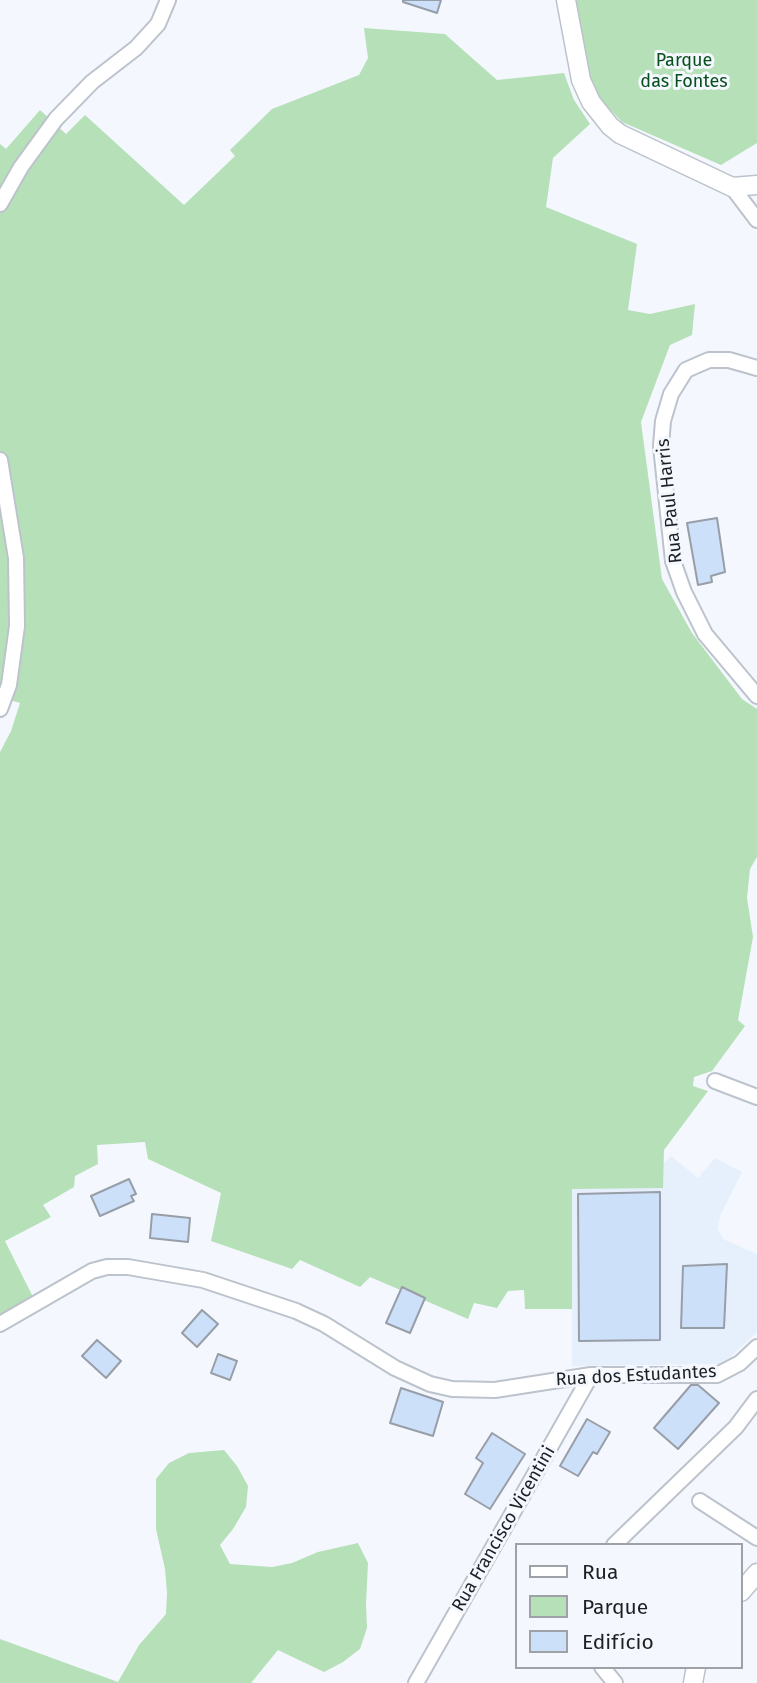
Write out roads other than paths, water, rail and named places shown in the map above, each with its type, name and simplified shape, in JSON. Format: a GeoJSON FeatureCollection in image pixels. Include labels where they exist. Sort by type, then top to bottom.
{"type":"FeatureCollection","features":[{"type":"Feature","properties":{"kind":"street"},"geometry":{"type":"LineString","coordinates":[[0,204],[21,167],[56,119],[92,82],[136,48],[158,24],[168,0]]}},
{"type":"Feature","properties":{"kind":"street"},"geometry":{"type":"LineString","coordinates":[[566,0],[581,80],[591,102],[605,120],[620,134],[732,187],[757,220]]}},
{"type":"Feature","properties":{"kind":"street"},"geometry":{"type":"LineString","coordinates":[[732,187],[757,185]]}},
{"type":"Feature","properties":{"kind":"street","name":"Rua Paul Harris"},"geometry":{"type":"LineString","coordinates":[[757,368],[719,360],[698,363],[686,370],[671,394],[663,421],[661,446],[673,561],[684,592],[705,634],[757,696]]}},
{"type":"Feature","properties":{"kind":"street"},"geometry":{"type":"LineString","coordinates":[[0,460],[16,558],[17,626],[9,685],[0,709]]}},
{"type":"Feature","properties":{"kind":"street"},"geometry":{"type":"LineString","coordinates":[[715,1081],[757,1097]]}},
{"type":"Feature","properties":{"kind":"street","name":"Rua dos Estudantes"},"geometry":{"type":"LineString","coordinates":[[0,1324],[92,1271],[107,1267],[128,1267],[203,1280],[296,1311],[324,1324],[395,1368],[430,1384],[452,1389],[495,1390],[591,1375],[716,1375],[740,1363],[757,1346]]}},
{"type":"Feature","properties":{"kind":"street","name":"Rua Francisco Vicentini"},"geometry":{"type":"LineString","coordinates":[[416,1683],[591,1375]]}},
{"type":"Feature","properties":{"kind":"street"},"geometry":{"type":"LineString","coordinates":[[616,1543],[736,1427],[757,1399]]}},
{"type":"Feature","properties":{"kind":"street"},"geometry":{"type":"LineString","coordinates":[[700,1502],[757,1538]]}},
{"type":"Feature","properties":{"kind":"street"},"geometry":{"type":"LineString","coordinates":[[743,1590],[757,1573]]}},
{"type":"Feature","properties":{"kind":"street"},"geometry":{"type":"LineString","coordinates":[[604,1669],[615,1683]]}},
{"type":"Feature","properties":{"kind":"park label","name":"Parque das Fontes"},"geometry":{"type":"Point","coordinates":[684,71]}}]}
